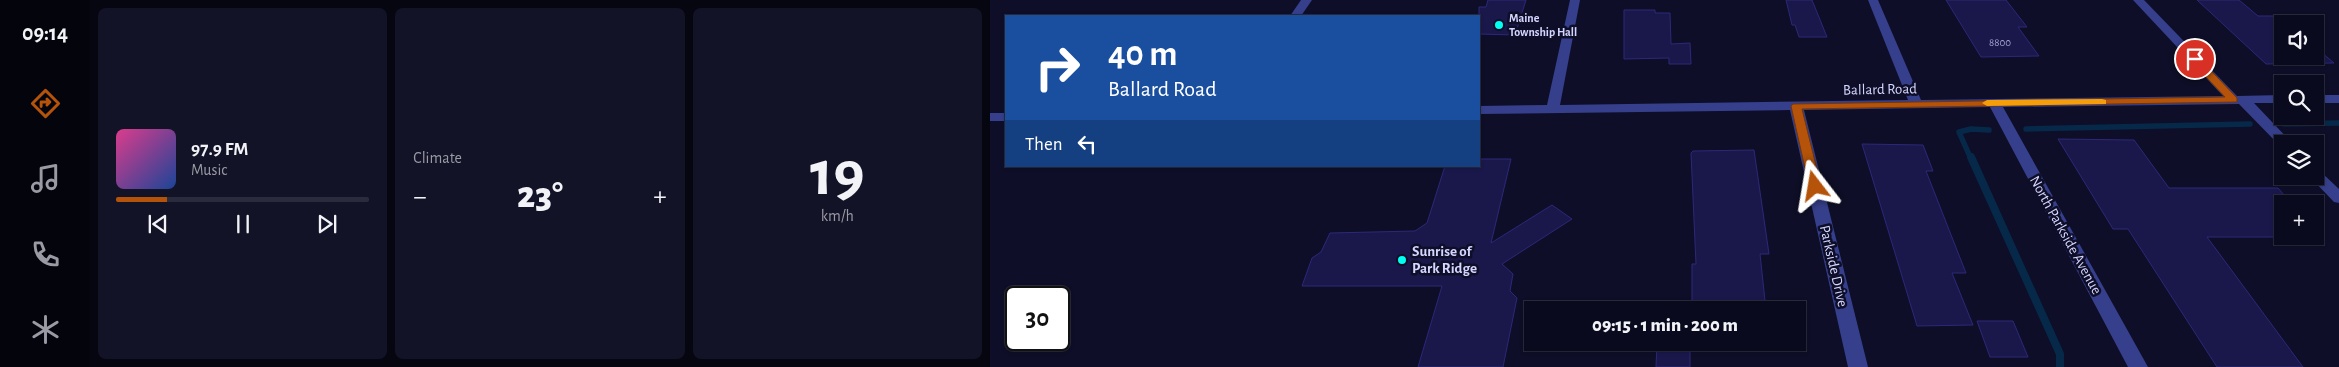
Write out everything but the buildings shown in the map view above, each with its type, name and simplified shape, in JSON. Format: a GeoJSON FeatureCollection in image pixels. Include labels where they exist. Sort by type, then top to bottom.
{"type":"FeatureCollection","features":[{"type":"Feature","properties":{"kind":"street"},"geometry":{"type":"LineString","coordinates":[[1296,15],[1308,0]]}},
{"type":"Feature","properties":{"kind":"street"},"geometry":{"type":"LineString","coordinates":[[1553,109],[1575,0]]}},
{"type":"Feature","properties":{"kind":"street"},"geometry":{"type":"LineString","coordinates":[[1873,0],[1916,104]]}},
{"type":"Feature","properties":{"kind":"street"},"geometry":{"type":"LineString","coordinates":[[2138,0],[2238,100],[2276,135]]}},
{"type":"Feature","properties":{"kind":"street"},"geometry":{"type":"LineString","coordinates":[[2324,99],[2339,98]]}},
{"type":"Feature","properties":{"kind":"street","name":"Ballard Road"},"geometry":{"type":"LineString","coordinates":[[1480,110],[2274,99]]}},
{"type":"Feature","properties":{"kind":"street","name":"North Parkside Avenue"},"geometry":{"type":"LineString","coordinates":[[1994,103],[2138,367]]}},
{"type":"Feature","properties":{"kind":"street","name":"Parkside Drive"},"geometry":{"type":"LineString","coordinates":[[1796,106],[1858,367]]}},
{"type":"Feature","properties":{"kind":"street"},"geometry":{"type":"LineString","coordinates":[[990,117],[1005,117]]}},
{"type":"Feature","properties":{"kind":"street"},"geometry":{"type":"LineString","coordinates":[[2324,183],[2339,198]]}},
{"type":"Feature","properties":{"kind":"waterway"},"geometry":{"type":"LineString","coordinates":[[2324,123],[2339,123]]}},
{"type":"Feature","properties":{"kind":"waterway"},"geometry":{"type":"LineString","coordinates":[[2026,129],[2250,124]]}},
{"type":"Feature","properties":{"kind":"waterway"},"geometry":{"type":"LineString","coordinates":[[1971,159],[1959,132],[1971,129],[1989,130]]}},
{"type":"Feature","properties":{"kind":"waterway"},"geometry":{"type":"LineString","coordinates":[[1971,157],[2060,354],[2060,367]]}},
{"type":"Feature","properties":{"kind":"slow traffic"},"geometry":{"type":"LineString","coordinates":[[1987,103],[2102,102]]}},
{"type":"Feature","properties":{"kind":"place","name":"Maine Township Hall"},"geometry":{"type":"Point","coordinates":[1499,25]}},
{"type":"Feature","properties":{"kind":"place","name":"Sunrise of Park Ridge"},"geometry":{"type":"Point","coordinates":[1402,260]}},
{"type":"Feature","properties":{"kind":"route"},"geometry":{"type":"LineString","coordinates":[[1815,186],[1796,106],[2234,100],[2195,59]]}}]}
